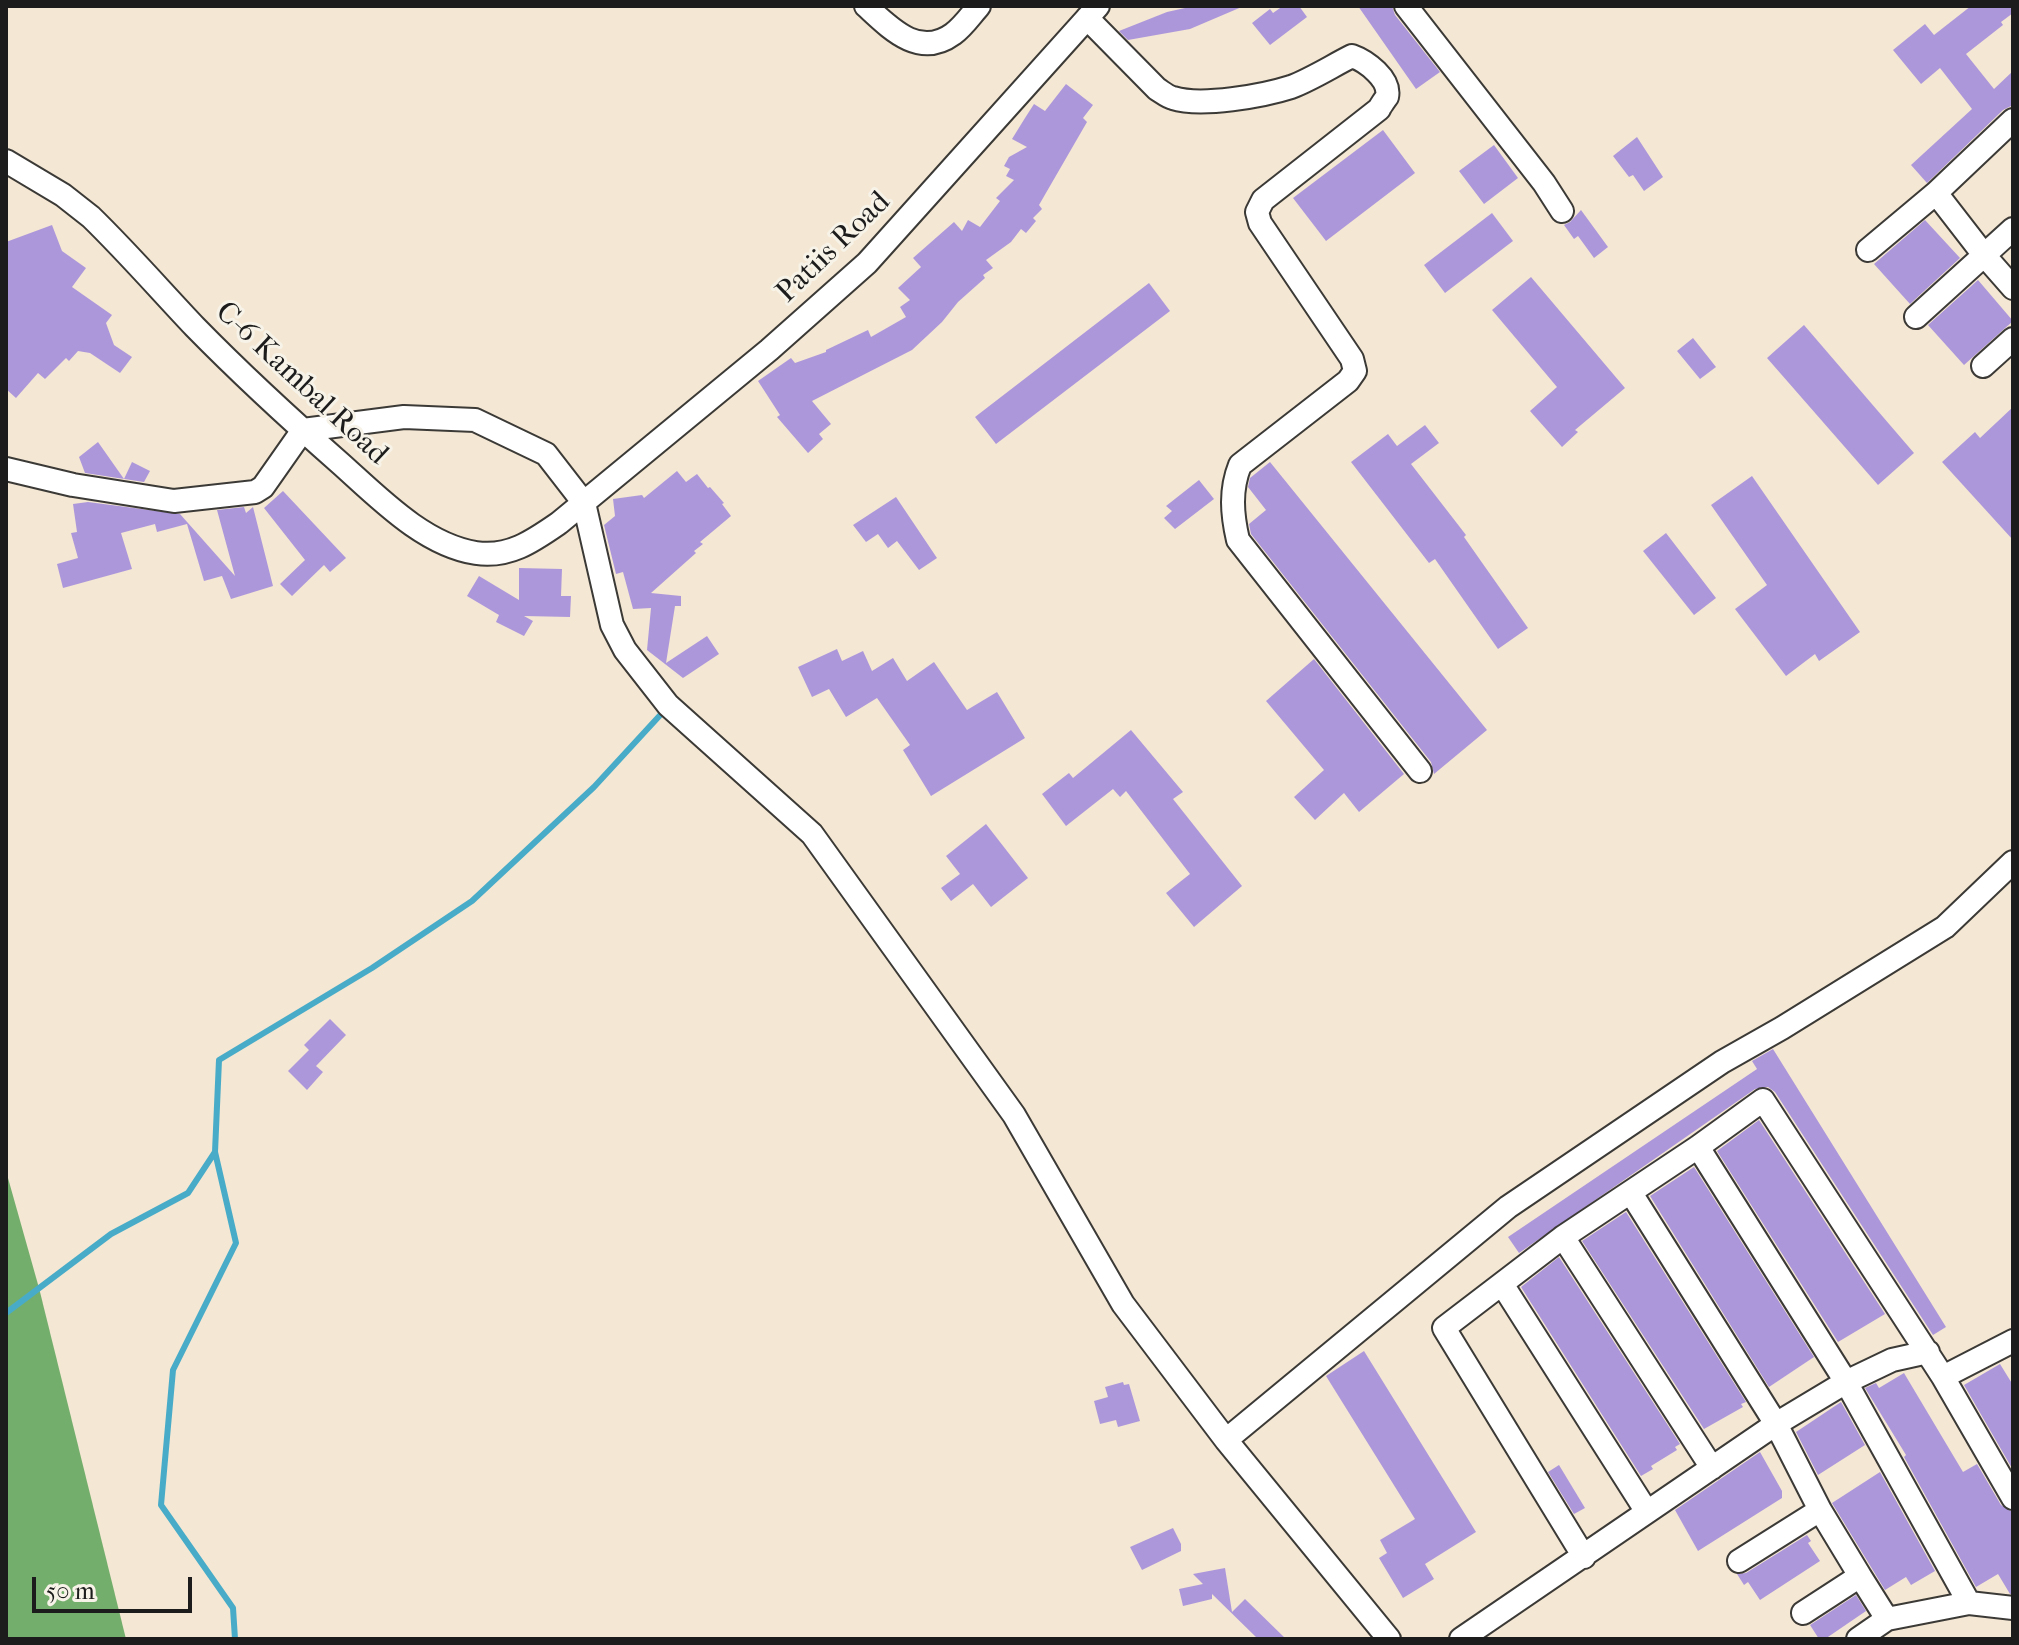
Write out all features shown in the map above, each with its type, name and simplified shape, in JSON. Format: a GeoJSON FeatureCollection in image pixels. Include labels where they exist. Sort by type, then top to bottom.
{"type":"FeatureCollection","features":[{"type":"Feature","properties":{"kind":"street"},"geometry":{"type":"LineString","coordinates":[[866,6],[897,35],[926,45],[952,35],[979,6]]}},
{"type":"Feature","properties":{"kind":"street"},"geometry":{"type":"LineString","coordinates":[[1406,6],[1530,164],[1562,211]]}},
{"type":"Feature","properties":{"kind":"street"},"geometry":{"type":"LineString","coordinates":[[1092,12],[1157,89],[1171,98],[1218,100],[1271,92],[1292,86],[1352,56],[1365,61],[1386,85],[1387,97],[1379,109],[1263,200],[1257,212],[1260,223],[1352,359],[1355,371],[1348,381],[1240,465],[1234,480],[1232,515],[1238,540],[1420,771]]}},
{"type":"Feature","properties":{"kind":"street","name":"Patiis Road"},"geometry":{"type":"LineString","coordinates":[[584,503],[780,341],[867,263],[1092,12]]}},
{"type":"Feature","properties":{"kind":"street"},"geometry":{"type":"LineString","coordinates":[[1868,250],[1936,193],[2013,120]]}},
{"type":"Feature","properties":{"kind":"street","name":"C-6 Kambal Road"},"geometry":{"type":"LineString","coordinates":[[6,161],[63,195],[91,217],[195,327],[303,430],[431,536],[459,549],[495,554],[534,541],[584,503]]}},
{"type":"Feature","properties":{"kind":"street"},"geometry":{"type":"LineString","coordinates":[[1936,193],[2013,288]]}},
{"type":"Feature","properties":{"kind":"street"},"geometry":{"type":"LineString","coordinates":[[1916,317],[2013,229]]}},
{"type":"Feature","properties":{"kind":"street"},"geometry":{"type":"LineString","coordinates":[[1983,366],[2013,339]]}},
{"type":"Feature","properties":{"kind":"street"},"geometry":{"type":"LineString","coordinates":[[6,469],[73,485],[174,501],[210,498],[255,492],[263,487],[303,430],[404,417],[475,420],[546,454],[584,503],[612,625],[625,650],[668,705],[812,834],[878,930],[1014,1115],[1123,1304],[1226,1440],[1389,1639]]}},
{"type":"Feature","properties":{"kind":"street"},"geometry":{"type":"LineString","coordinates":[[1226,1440],[1508,1207],[1722,1062],[1945,927],[2013,862]]}},
{"type":"Feature","properties":{"kind":"street"},"geometry":{"type":"LineString","coordinates":[[1584,1557],[1444,1328],[1563,1237],[1763,1100],[1928,1352],[2013,1498]]}},
{"type":"Feature","properties":{"kind":"street"},"geometry":{"type":"LineString","coordinates":[[1698,1147],[1846,1382],[1969,1603]]}},
{"type":"Feature","properties":{"kind":"street"},"geometry":{"type":"LineString","coordinates":[[1631,1193],[1776,1424],[1820,1510],[1887,1619]]}},
{"type":"Feature","properties":{"kind":"street"},"geometry":{"type":"LineString","coordinates":[[1563,1237],[1712,1468]]}},
{"type":"Feature","properties":{"kind":"street"},"geometry":{"type":"LineString","coordinates":[[1502,1284],[1647,1512]]}},
{"type":"Feature","properties":{"kind":"street"},"geometry":{"type":"LineString","coordinates":[[1943,1377],[2013,1341]]}},
{"type":"Feature","properties":{"kind":"street"},"geometry":{"type":"LineString","coordinates":[[1461,1639],[1776,1424],[1846,1382],[1892,1360],[1928,1352]]}},
{"type":"Feature","properties":{"kind":"street"},"geometry":{"type":"LineString","coordinates":[[1739,1561],[1820,1510]]}},
{"type":"Feature","properties":{"kind":"street"},"geometry":{"type":"LineString","coordinates":[[1803,1613],[1860,1576]]}},
{"type":"Feature","properties":{"kind":"street"},"geometry":{"type":"LineString","coordinates":[[1858,1639],[1887,1619],[1969,1603],[2013,1608]]}},
{"type":"Feature","properties":{"kind":"green space"},"geometry":{"type":"Polygon","coordinates":[[[6,1171],[39,1288],[126,1639],[6,1639],[6,1171]]]}},
{"type":"Feature","properties":{"kind":"building"},"geometry":{"type":"Polygon","coordinates":[[[1194,6],[1244,6],[1190,29],[1128,40],[1119,31],[1167,12],[1194,6]]]}},
{"type":"Feature","properties":{"kind":"building"},"geometry":{"type":"Polygon","coordinates":[[[1283,6],[1299,6],[1307,17],[1270,45],[1252,23],[1270,9],[1273,13],[1283,6]]]}},
{"type":"Feature","properties":{"kind":"building"},"geometry":{"type":"Polygon","coordinates":[[[1358,6],[1392,6],[1395,15],[1440,72],[1416,89],[1358,6]]]}},
{"type":"Feature","properties":{"kind":"building"},"geometry":{"type":"Polygon","coordinates":[[[1971,6],[2013,6],[2013,13],[2001,22],[2003,25],[1966,54],[1994,89],[2013,71],[2013,105],[2003,110],[1927,183],[1911,165],[1972,109],[1940,68],[1921,84],[1893,50],[1925,24],[1934,35],[1971,6]]]}},
{"type":"Feature","properties":{"kind":"building"},"geometry":{"type":"Polygon","coordinates":[[[1066,84],[1093,105],[1083,118],[1087,122],[1039,205],[1042,209],[1033,218],[1036,221],[1026,233],[1021,229],[1011,242],[986,260],[993,268],[983,275],[985,278],[912,350],[812,401],[831,424],[819,434],[823,439],[808,453],[777,417],[780,415],[758,381],[791,358],[795,363],[826,352],[868,330],[871,337],[906,317],[900,307],[910,300],[898,288],[921,267],[913,258],[954,222],[962,231],[968,220],[980,227],[1000,201],[996,198],[1014,180],[1006,176],[1010,169],[1004,166],[1009,157],[1027,147],[1012,139],[1034,104],[1045,111],[1066,84]]]}},
{"type":"Feature","properties":{"kind":"building"},"geometry":{"type":"Polygon","coordinates":[[[1383,130],[1415,173],[1326,241],[1293,198],[1383,130]]]}},
{"type":"Feature","properties":{"kind":"building"},"geometry":{"type":"Polygon","coordinates":[[[1637,137],[1663,177],[1644,191],[1613,156],[1637,137]]]}},
{"type":"Feature","properties":{"kind":"building"},"geometry":{"type":"Polygon","coordinates":[[[1494,145],[1518,178],[1484,204],[1459,171],[1494,145]]]}},
{"type":"Feature","properties":{"kind":"building"},"geometry":{"type":"Polygon","coordinates":[[[1581,210],[1608,247],[1594,258],[1578,236],[1574,239],[1564,225],[1581,210]]]}},
{"type":"Feature","properties":{"kind":"building"},"geometry":{"type":"Polygon","coordinates":[[[1492,213],[1513,241],[1445,293],[1424,265],[1492,213]]]}},
{"type":"Feature","properties":{"kind":"building"},"geometry":{"type":"Polygon","coordinates":[[[1925,220],[1960,258],[1910,304],[1874,264],[1925,220]]]}},
{"type":"Feature","properties":{"kind":"building"},"geometry":{"type":"Polygon","coordinates":[[[52,225],[62,251],[86,268],[72,287],[112,315],[106,323],[114,345],[132,357],[120,373],[90,353],[78,351],[69,361],[66,358],[45,379],[38,373],[16,398],[6,389],[6,242],[52,225]]]}},
{"type":"Feature","properties":{"kind":"building"},"geometry":{"type":"Polygon","coordinates":[[[1531,277],[1625,388],[1575,430],[1578,432],[1562,447],[1530,411],[1557,387],[1492,310],[1531,277]]]}},
{"type":"Feature","properties":{"kind":"building"},"geometry":{"type":"Polygon","coordinates":[[[1978,280],[2013,321],[1964,365],[1928,325],[1978,280]]]}},
{"type":"Feature","properties":{"kind":"building"},"geometry":{"type":"Polygon","coordinates":[[[1149,283],[1170,311],[996,444],[975,417],[1149,283]]]}},
{"type":"Feature","properties":{"kind":"building"},"geometry":{"type":"Polygon","coordinates":[[[1804,325],[1914,453],[1878,485],[1767,358],[1804,325]]]}},
{"type":"Feature","properties":{"kind":"building"},"geometry":{"type":"Polygon","coordinates":[[[1693,338],[1716,367],[1700,379],[1677,351],[1693,338]]]}},
{"type":"Feature","properties":{"kind":"building"},"geometry":{"type":"Polygon","coordinates":[[[2013,407],[2013,540],[1942,462],[1975,432],[1980,438],[2013,407]]]}},
{"type":"Feature","properties":{"kind":"building"},"geometry":{"type":"Polygon","coordinates":[[[1425,425],[1439,443],[1411,464],[1466,535],[1464,537],[1528,628],[1498,649],[1435,559],[1429,563],[1351,462],[1388,434],[1397,446],[1425,425]]]}},
{"type":"Feature","properties":{"kind":"building"},"geometry":{"type":"Polygon","coordinates":[[[98,442],[124,479],[85,473],[79,457],[98,442]]]}},
{"type":"Feature","properties":{"kind":"building"},"geometry":{"type":"Polygon","coordinates":[[[132,462],[150,471],[144,482],[124,479],[132,462]]]}},
{"type":"Feature","properties":{"kind":"building"},"geometry":{"type":"Polygon","coordinates":[[[1270,462],[1487,730],[1434,774],[1431,762],[1251,534],[1249,524],[1266,510],[1248,487],[1250,478],[1270,462]]]}},
{"type":"Feature","properties":{"kind":"building"},"geometry":{"type":"Polygon","coordinates":[[[677,471],[686,482],[697,474],[724,503],[731,516],[700,542],[703,544],[694,551],[696,553],[651,593],[681,596],[681,606],[675,606],[666,663],[707,636],[719,654],[683,678],[647,650],[651,608],[633,609],[623,572],[616,574],[604,525],[615,516],[613,499],[642,495],[644,498],[677,471]]]}},
{"type":"Feature","properties":{"kind":"building"},"geometry":{"type":"Polygon","coordinates":[[[1752,476],[1860,632],[1819,661],[1815,654],[1786,676],[1735,609],[1767,585],[1711,505],[1752,476]]]}},
{"type":"Feature","properties":{"kind":"building"},"geometry":{"type":"Polygon","coordinates":[[[1199,480],[1214,499],[1175,529],[1164,518],[1172,511],[1166,506],[1199,480]]]}},
{"type":"Feature","properties":{"kind":"building"},"geometry":{"type":"Polygon","coordinates":[[[283,491],[346,558],[330,572],[324,565],[292,596],[280,584],[305,560],[264,508],[283,491]]]}},
{"type":"Feature","properties":{"kind":"building"},"geometry":{"type":"Polygon","coordinates":[[[896,497],[937,558],[919,570],[897,541],[888,548],[878,534],[866,542],[853,525],[896,497]]]}},
{"type":"Feature","properties":{"kind":"building"},"geometry":{"type":"Polygon","coordinates":[[[88,502],[180,514],[235,576],[217,510],[244,507],[246,513],[253,507],[273,586],[231,599],[222,576],[204,581],[187,524],[157,532],[155,524],[121,533],[132,569],[63,588],[57,564],[78,558],[71,533],[77,532],[73,504],[88,502]]]}},
{"type":"Feature","properties":{"kind":"building"},"geometry":{"type":"Polygon","coordinates":[[[1666,533],[1716,598],[1694,615],[1643,551],[1666,533]]]}},
{"type":"Feature","properties":{"kind":"building"},"geometry":{"type":"Polygon","coordinates":[[[519,568],[562,569],[561,596],[571,596],[570,617],[524,616],[533,621],[524,636],[496,622],[499,615],[467,596],[479,576],[519,600],[519,568]]]}},
{"type":"Feature","properties":{"kind":"building"},"geometry":{"type":"Polygon","coordinates":[[[837,649],[842,661],[863,651],[872,671],[893,658],[907,681],[934,662],[967,710],[997,692],[1025,738],[931,796],[903,750],[910,745],[877,698],[846,717],[829,689],[812,697],[798,667],[837,649]]]}},
{"type":"Feature","properties":{"kind":"building"},"geometry":{"type":"Polygon","coordinates":[[[1314,659],[1404,774],[1359,812],[1344,793],[1315,820],[1294,797],[1324,770],[1266,701],[1314,659]]]}},
{"type":"Feature","properties":{"kind":"building"},"geometry":{"type":"Polygon","coordinates":[[[1131,730],[1183,792],[1173,799],[1242,886],[1194,927],[1166,893],[1190,874],[1126,791],[1120,797],[1113,789],[1066,826],[1042,794],[1069,773],[1073,778],[1131,730]]]}},
{"type":"Feature","properties":{"kind":"building"},"geometry":{"type":"Polygon","coordinates":[[[986,824],[1028,878],[991,907],[973,884],[951,901],[941,888],[960,874],[946,856],[986,824]]]}},
{"type":"Feature","properties":{"kind":"building"},"geometry":{"type":"Polygon","coordinates":[[[330,1019],[346,1035],[316,1066],[323,1072],[307,1090],[288,1071],[309,1050],[304,1045],[330,1019]]]}},
{"type":"Feature","properties":{"kind":"building"},"geometry":{"type":"Polygon","coordinates":[[[1773,1049],[1946,1327],[1933,1335],[1775,1092],[1768,1087],[1755,1089],[1519,1253],[1508,1237],[1757,1069],[1752,1061],[1773,1049]]]}},
{"type":"Feature","properties":{"kind":"building"},"geometry":{"type":"Polygon","coordinates":[[[1759,1120],[1885,1314],[1838,1342],[1717,1151],[1759,1120]]]}},
{"type":"Feature","properties":{"kind":"building"},"geometry":{"type":"Polygon","coordinates":[[[1694,1167],[1814,1357],[1769,1387],[1650,1196],[1694,1167]]]}},
{"type":"Feature","properties":{"kind":"building"},"geometry":{"type":"Polygon","coordinates":[[[1626,1212],[1746,1402],[1741,1404],[1743,1407],[1704,1429],[1582,1241],[1626,1212]]]}},
{"type":"Feature","properties":{"kind":"building"},"geometry":{"type":"Polygon","coordinates":[[[1559,1257],[1680,1444],[1675,1447],[1677,1450],[1641,1476],[1521,1287],[1559,1257]]]}},
{"type":"Feature","properties":{"kind":"building"},"geometry":{"type":"Polygon","coordinates":[[[1364,1351],[1476,1532],[1425,1564],[1434,1579],[1403,1598],[1379,1558],[1387,1553],[1380,1540],[1415,1519],[1326,1376],[1364,1351]]]}},
{"type":"Feature","properties":{"kind":"building"},"geometry":{"type":"Polygon","coordinates":[[[2000,1364],[2013,1385],[2013,1470],[1964,1385],[2000,1364]]]}},
{"type":"Feature","properties":{"kind":"building"},"geometry":{"type":"Polygon","coordinates":[[[1904,1373],[1963,1472],[1977,1464],[2001,1505],[2013,1512],[2013,1594],[1998,1574],[1976,1587],[1904,1457],[1906,1455],[1865,1388],[1876,1383],[1879,1388],[1904,1373]]]}},
{"type":"Feature","properties":{"kind":"building"},"geometry":{"type":"Polygon","coordinates":[[[1123,1382],[1124,1385],[1129,1384],[1140,1421],[1118,1427],[1116,1420],[1100,1424],[1094,1401],[1108,1397],[1105,1387],[1123,1382]]]}},
{"type":"Feature","properties":{"kind":"building"},"geometry":{"type":"Polygon","coordinates":[[[1841,1402],[1865,1445],[1818,1475],[1796,1432],[1841,1402]]]}},
{"type":"Feature","properties":{"kind":"building"},"geometry":{"type":"Polygon","coordinates":[[[1760,1452],[1782,1491],[1782,1498],[1698,1551],[1675,1510],[1760,1452]]]}},
{"type":"Feature","properties":{"kind":"building"},"geometry":{"type":"Polygon","coordinates":[[[1559,1465],[1585,1508],[1574,1514],[1548,1472],[1559,1465]]]}},
{"type":"Feature","properties":{"kind":"building"},"geometry":{"type":"Polygon","coordinates":[[[1880,1472],[1935,1571],[1911,1585],[1906,1577],[1885,1590],[1832,1503],[1880,1472]]]}},
{"type":"Feature","properties":{"kind":"building"},"geometry":{"type":"Polygon","coordinates":[[[1173,1528],[1181,1551],[1142,1570],[1130,1547],[1173,1528]]]}},
{"type":"Feature","properties":{"kind":"building"},"geometry":{"type":"Polygon","coordinates":[[[1807,1535],[1811,1541],[1808,1543],[1820,1561],[1760,1600],[1748,1582],[1744,1585],[1737,1574],[1746,1573],[1807,1535]]]}},
{"type":"Feature","properties":{"kind":"building"},"geometry":{"type":"Polygon","coordinates":[[[1225,1568],[1232,1612],[1245,1599],[1286,1639],[1258,1639],[1212,1594],[1212,1599],[1183,1606],[1179,1589],[1203,1584],[1193,1574],[1225,1568]]]}},
{"type":"Feature","properties":{"kind":"building"},"geometry":{"type":"Polygon","coordinates":[[[1856,1595],[1866,1611],[1825,1639],[1819,1639],[1810,1625],[1856,1595]]]}},
{"type":"Feature","properties":{"kind":"waterway"},"geometry":{"type":"LineString","coordinates":[[235,1639],[233,1608],[161,1505],[173,1370],[236,1243],[215,1152],[219,1060],[372,968],[472,901],[594,787],[663,712]]}},
{"type":"Feature","properties":{"kind":"waterway"},"geometry":{"type":"LineString","coordinates":[[6,1313],[111,1234],[188,1193],[215,1152]]}}]}
